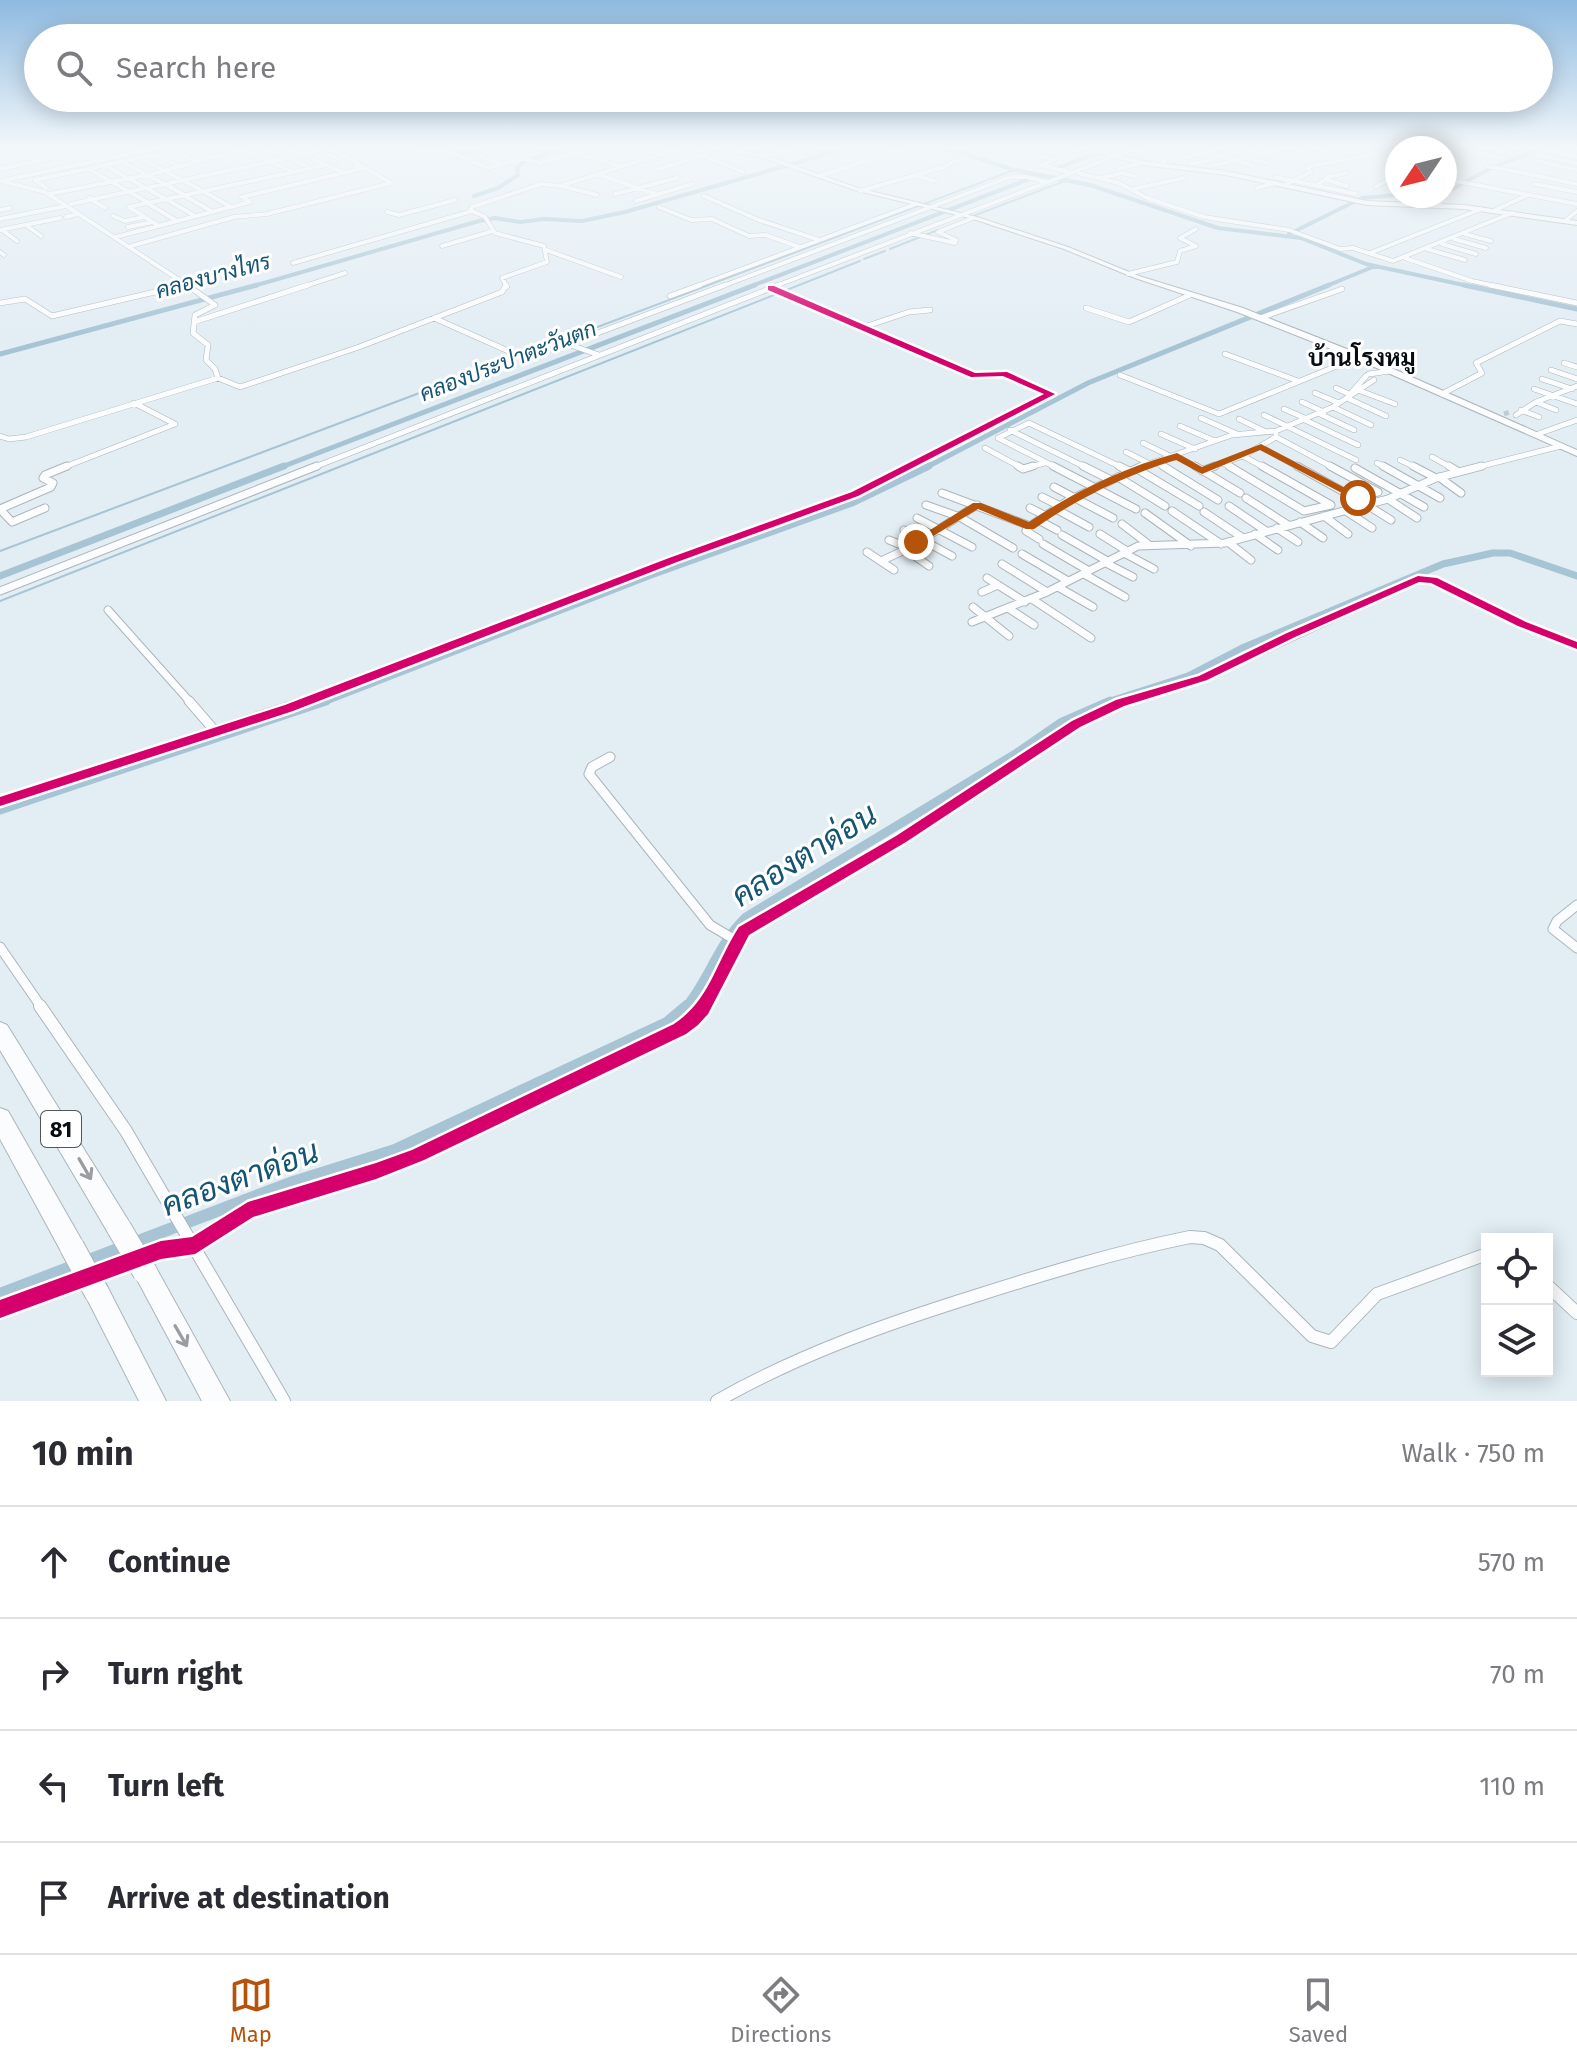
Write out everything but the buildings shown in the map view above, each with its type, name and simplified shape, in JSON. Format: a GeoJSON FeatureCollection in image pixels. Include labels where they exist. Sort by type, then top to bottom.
{"type":"FeatureCollection","features":[{"type":"Feature","properties":{"kind":"highway","name":"81"},"geometry":{"type":"LineString","coordinates":[[0,1031],[145,1272],[217,1401]]}},
{"type":"Feature","properties":{"kind":"highway","name":"81"},"geometry":{"type":"LineString","coordinates":[[0,1118],[153,1401]]}},
{"type":"Feature","properties":{"kind":"street"},"geometry":{"type":"LineString","coordinates":[[0,219],[37,211]]}},
{"type":"Feature","properties":{"kind":"street"},"geometry":{"type":"LineString","coordinates":[[136,211],[159,226]]}},
{"type":"Feature","properties":{"kind":"street"},"geometry":{"type":"LineString","coordinates":[[161,211],[177,221]]}},
{"type":"Feature","properties":{"kind":"street"},"geometry":{"type":"LineString","coordinates":[[188,211],[196,216]]}},
{"type":"Feature","properties":{"kind":"street"},"geometry":{"type":"LineString","coordinates":[[131,246],[234,217],[277,211]]}},
{"type":"Feature","properties":{"kind":"street"},"geometry":{"type":"LineString","coordinates":[[387,212],[399,215],[414,211]]}},
{"type":"Feature","properties":{"kind":"street"},"geometry":{"type":"LineString","coordinates":[[293,263],[458,211]]}},
{"type":"Feature","properties":{"kind":"street"},"geometry":{"type":"LineString","coordinates":[[474,211],[486,219],[493,231],[511,240],[541,247],[621,277]]}},
{"type":"Feature","properties":{"kind":"street"},"geometry":{"type":"LineString","coordinates":[[670,211],[691,220],[712,219],[749,236],[766,235],[800,248]]}},
{"type":"Feature","properties":{"kind":"street"},"geometry":{"type":"LineString","coordinates":[[739,211],[820,240]]}},
{"type":"Feature","properties":{"kind":"street"},"geometry":{"type":"LineString","coordinates":[[670,296],[903,211]]}},
{"type":"Feature","properties":{"kind":"street"},"geometry":{"type":"LineString","coordinates":[[572,344],[905,211]]}},
{"type":"Feature","properties":{"kind":"street"},"geometry":{"type":"LineString","coordinates":[[945,211],[1066,248],[1128,274],[1242,311],[1442,394],[1512,414],[1539,417]]}},
{"type":"Feature","properties":{"kind":"street"},"geometry":{"type":"LineString","coordinates":[[0,591],[598,354],[777,290],[969,211]]}},
{"type":"Feature","properties":{"kind":"street"},"geometry":{"type":"LineString","coordinates":[[1187,211],[1204,217],[1289,230],[1340,249],[1351,248],[1393,261],[1454,239],[1512,213]]}},
{"type":"Feature","properties":{"kind":"street"},"geometry":{"type":"LineString","coordinates":[[1369,254],[1477,211]]}},
{"type":"Feature","properties":{"kind":"street"},"geometry":{"type":"LineString","coordinates":[[1497,211],[1577,223]]}},
{"type":"Feature","properties":{"kind":"street"},"geometry":{"type":"LineString","coordinates":[[1565,221],[1577,211]]}},
{"type":"Feature","properties":{"kind":"street"},"geometry":{"type":"LineString","coordinates":[[127,230],[159,226],[214,212]]}},
{"type":"Feature","properties":{"kind":"street"},"geometry":{"type":"LineString","coordinates":[[28,224],[40,227],[76,213]]}},
{"type":"Feature","properties":{"kind":"street"},"geometry":{"type":"LineString","coordinates":[[1,230],[76,213],[189,284],[215,305],[197,313],[194,336],[208,345],[206,360],[215,369],[218,378],[232,386],[246,386],[505,290],[507,287],[502,278],[547,262],[541,247]]}},
{"type":"Feature","properties":{"kind":"street"},"geometry":{"type":"LineString","coordinates":[[113,216],[125,221],[144,217]]}},
{"type":"Feature","properties":{"kind":"street"},"geometry":{"type":"LineString","coordinates":[[910,233],[955,243],[956,240],[938,232],[971,217]]}},
{"type":"Feature","properties":{"kind":"street"},"geometry":{"type":"LineString","coordinates":[[28,224],[49,222]]}},
{"type":"Feature","properties":{"kind":"street"},"geometry":{"type":"LineString","coordinates":[[116,237],[153,222]]}},
{"type":"Feature","properties":{"kind":"street"},"geometry":{"type":"LineString","coordinates":[[28,224],[41,236]]}},
{"type":"Feature","properties":{"kind":"street"},"geometry":{"type":"LineString","coordinates":[[1128,274],[1177,262],[1180,251],[1196,246],[1180,238],[1196,229]]}},
{"type":"Feature","properties":{"kind":"street"},"geometry":{"type":"LineString","coordinates":[[1,230],[17,241]]}},
{"type":"Feature","properties":{"kind":"street"},"geometry":{"type":"LineString","coordinates":[[442,246],[493,231]]}},
{"type":"Feature","properties":{"kind":"street"},"geometry":{"type":"LineString","coordinates":[[1465,234],[1491,241]]}},
{"type":"Feature","properties":{"kind":"street"},"geometry":{"type":"LineString","coordinates":[[1454,239],[1486,248]]}},
{"type":"Feature","properties":{"kind":"street"},"geometry":{"type":"LineString","coordinates":[[1441,244],[1476,254]]}},
{"type":"Feature","properties":{"kind":"street"},"geometry":{"type":"LineString","coordinates":[[1427,249],[1465,260]]}},
{"type":"Feature","properties":{"kind":"street"},"geometry":{"type":"LineString","coordinates":[[1413,255],[1449,266]]}},
{"type":"Feature","properties":{"kind":"street"},"geometry":{"type":"LineString","coordinates":[[1404,258],[1472,281],[1577,303]]}},
{"type":"Feature","properties":{"kind":"street"},"geometry":{"type":"LineString","coordinates":[[194,322],[345,273]]}},
{"type":"Feature","properties":{"kind":"street"},"geometry":{"type":"LineString","coordinates":[[0,303],[25,299],[52,316],[189,284]]}},
{"type":"Feature","properties":{"kind":"street"},"geometry":{"type":"LineString","coordinates":[[1258,317],[1342,289]]}},
{"type":"Feature","properties":{"kind":"street"},"geometry":{"type":"LineString","coordinates":[[0,802],[289,708],[659,565],[855,494],[1051,394],[1000,373],[974,375],[777,290]]}},
{"type":"Feature","properties":{"kind":"street"},"geometry":{"type":"LineString","coordinates":[[1086,308],[1133,321],[1190,295]]}},
{"type":"Feature","properties":{"kind":"street"},"geometry":{"type":"LineString","coordinates":[[90,308],[95,320]]}},
{"type":"Feature","properties":{"kind":"street"},"geometry":{"type":"LineString","coordinates":[[864,327],[909,312],[930,310]]}},
{"type":"Feature","properties":{"kind":"street"},"geometry":{"type":"LineString","coordinates":[[434,318],[518,353],[553,340],[598,354]]}},
{"type":"Feature","properties":{"kind":"street"},"geometry":{"type":"LineString","coordinates":[[1442,394],[1482,373],[1475,363],[1560,321],[1577,324]]}},
{"type":"Feature","properties":{"kind":"street"},"geometry":{"type":"LineString","coordinates":[[1225,354],[1299,382]]}},
{"type":"Feature","properties":{"kind":"street"},"geometry":{"type":"LineString","coordinates":[[1120,375],[1219,414],[1359,357]]}},
{"type":"Feature","properties":{"kind":"street"},"geometry":{"type":"LineString","coordinates":[[1564,363],[1577,367]]}},
{"type":"Feature","properties":{"kind":"street"},"geometry":{"type":"LineString","coordinates":[[1551,370],[1577,379]]}},
{"type":"Feature","properties":{"kind":"street"},"geometry":{"type":"LineString","coordinates":[[1202,471],[1261,447],[1289,426],[1336,405],[1372,377],[1391,371]]}},
{"type":"Feature","properties":{"kind":"street"},"geometry":{"type":"LineString","coordinates":[[0,436],[9,439],[26,437],[218,378]]}},
{"type":"Feature","properties":{"kind":"street"},"geometry":{"type":"LineString","coordinates":[[1542,379],[1575,389]]}},
{"type":"Feature","properties":{"kind":"street"},"geometry":{"type":"LineString","coordinates":[[1336,388],[1395,404]]}},
{"type":"Feature","properties":{"kind":"street"},"geometry":{"type":"LineString","coordinates":[[1534,389],[1577,404]]}},
{"type":"Feature","properties":{"kind":"street"},"geometry":{"type":"LineString","coordinates":[[1512,414],[1575,389]]}},
{"type":"Feature","properties":{"kind":"street"},"geometry":{"type":"LineString","coordinates":[[1315,393],[1371,425]]}},
{"type":"Feature","properties":{"kind":"street"},"geometry":{"type":"LineString","coordinates":[[1352,393],[1386,416]]}},
{"type":"Feature","properties":{"kind":"street"},"geometry":{"type":"LineString","coordinates":[[1302,402],[1354,430]]}},
{"type":"Feature","properties":{"kind":"street"},"geometry":{"type":"LineString","coordinates":[[1536,402],[1556,410]]}},
{"type":"Feature","properties":{"kind":"street"},"geometry":{"type":"LineString","coordinates":[[45,508],[12,522],[0,509],[51,487],[53,483],[43,478],[45,475],[175,424],[131,404]]}},
{"type":"Feature","properties":{"kind":"street"},"geometry":{"type":"LineString","coordinates":[[1284,409],[1358,445]]}},
{"type":"Feature","properties":{"kind":"street"},"geometry":{"type":"LineString","coordinates":[[1512,414],[1538,434],[1577,453]]}},
{"type":"Feature","properties":{"kind":"street"},"geometry":{"type":"LineString","coordinates":[[1264,415],[1356,464],[1371,477],[1424,507]]}},
{"type":"Feature","properties":{"kind":"street"},"geometry":{"type":"LineString","coordinates":[[1201,418],[1237,434]]}},
{"type":"Feature","properties":{"kind":"street"},"geometry":{"type":"LineString","coordinates":[[1239,419],[1276,434],[1378,492],[1353,497],[1261,447]]}},
{"type":"Feature","properties":{"kind":"street"},"geometry":{"type":"LineString","coordinates":[[1538,434],[1577,420]]}},
{"type":"Feature","properties":{"kind":"street"},"geometry":{"type":"LineString","coordinates":[[1136,509],[999,440],[999,436],[1029,423],[1133,470],[1201,509],[1243,538]]}},
{"type":"Feature","properties":{"kind":"street"},"geometry":{"type":"LineString","coordinates":[[1180,426],[1215,441]]}},
{"type":"Feature","properties":{"kind":"street"},"geometry":{"type":"LineString","coordinates":[[1010,430],[1114,478],[1169,508],[1251,560]]}},
{"type":"Feature","properties":{"kind":"street"},"geometry":{"type":"LineString","coordinates":[[942,493],[1028,526],[1075,497],[1133,470],[1237,434],[1265,431]]}},
{"type":"Feature","properties":{"kind":"street"},"geometry":{"type":"LineString","coordinates":[[1161,434],[1195,449]]}},
{"type":"Feature","properties":{"kind":"street"},"geometry":{"type":"LineString","coordinates":[[1143,443],[1202,471],[1288,525]]}},
{"type":"Feature","properties":{"kind":"street"},"geometry":{"type":"LineString","coordinates":[[972,622],[1047,592],[1148,544],[1192,547],[1224,543],[1388,499],[1437,478],[1557,444]]}},
{"type":"Feature","properties":{"kind":"street"},"geometry":{"type":"LineString","coordinates":[[985,448],[1023,469],[1045,463]]}},
{"type":"Feature","properties":{"kind":"street"},"geometry":{"type":"LineString","coordinates":[[1126,452],[1218,500]]}},
{"type":"Feature","properties":{"kind":"street"},"geometry":{"type":"LineString","coordinates":[[1223,463],[1304,511],[1331,505],[1243,456]]}},
{"type":"Feature","properties":{"kind":"street"},"geometry":{"type":"LineString","coordinates":[[1432,457],[1460,472]]}},
{"type":"Feature","properties":{"kind":"street"},"geometry":{"type":"LineString","coordinates":[[1400,460],[1461,493]]}},
{"type":"Feature","properties":{"kind":"street"},"geometry":{"type":"LineString","coordinates":[[1377,463],[1440,498]]}},
{"type":"Feature","properties":{"kind":"street"},"geometry":{"type":"LineString","coordinates":[[1371,477],[1415,467]]}},
{"type":"Feature","properties":{"kind":"street"},"geometry":{"type":"LineString","coordinates":[[1054,487],[1113,518]]}},
{"type":"Feature","properties":{"kind":"street"},"geometry":{"type":"LineString","coordinates":[[1042,497],[1089,527]]}},
{"type":"Feature","properties":{"kind":"street"},"geometry":{"type":"LineString","coordinates":[[1388,499],[1417,518]]}},
{"type":"Feature","properties":{"kind":"street"},"geometry":{"type":"LineString","coordinates":[[926,505],[957,516],[1013,548]]}},
{"type":"Feature","properties":{"kind":"street"},"geometry":{"type":"LineString","coordinates":[[881,561],[907,549],[977,505]]}},
{"type":"Feature","properties":{"kind":"street"},"geometry":{"type":"LineString","coordinates":[[1367,505],[1391,520]]}},
{"type":"Feature","properties":{"kind":"street"},"geometry":{"type":"LineString","coordinates":[[1229,506],[1266,531]]}},
{"type":"Feature","properties":{"kind":"street"},"geometry":{"type":"LineString","coordinates":[[1030,508],[1060,532],[1133,577]]}},
{"type":"Feature","properties":{"kind":"street"},"geometry":{"type":"LineString","coordinates":[[1346,510],[1372,528]]}},
{"type":"Feature","properties":{"kind":"street"},"geometry":{"type":"LineString","coordinates":[[1145,513],[1192,547]]}},
{"type":"Feature","properties":{"kind":"street"},"geometry":{"type":"LineString","coordinates":[[1324,516],[1348,534]]}},
{"type":"Feature","properties":{"kind":"street"},"geometry":{"type":"LineString","coordinates":[[917,518],[972,547]]}},
{"type":"Feature","properties":{"kind":"street"},"geometry":{"type":"LineString","coordinates":[[1300,522],[1323,538]]}},
{"type":"Feature","properties":{"kind":"street"},"geometry":{"type":"LineString","coordinates":[[1122,524],[1148,544]]}},
{"type":"Feature","properties":{"kind":"street"},"geometry":{"type":"LineString","coordinates":[[1028,526],[1026,531],[1041,542],[1125,597]]}},
{"type":"Feature","properties":{"kind":"street"},"geometry":{"type":"LineString","coordinates":[[1277,528],[1298,542]]}},
{"type":"Feature","properties":{"kind":"street"},"geometry":{"type":"LineString","coordinates":[[904,530],[952,556]]}},
{"type":"Feature","properties":{"kind":"street"},"geometry":{"type":"LineString","coordinates":[[1100,534],[1154,569]]}},
{"type":"Feature","properties":{"kind":"street"},"geometry":{"type":"LineString","coordinates":[[1255,534],[1278,550]]}},
{"type":"Feature","properties":{"kind":"street"},"geometry":{"type":"LineString","coordinates":[[889,540],[929,566]]}},
{"type":"Feature","properties":{"kind":"street"},"geometry":{"type":"LineString","coordinates":[[867,552],[894,570]]}},
{"type":"Feature","properties":{"kind":"street"},"geometry":{"type":"LineString","coordinates":[[1022,554],[1068,581]]}},
{"type":"Feature","properties":{"kind":"street"},"geometry":{"type":"LineString","coordinates":[[1002,564],[1047,592]]}},
{"type":"Feature","properties":{"kind":"street"},"geometry":{"type":"LineString","coordinates":[[987,578],[1091,638]]}},
{"type":"Feature","properties":{"kind":"street"},"geometry":{"type":"LineString","coordinates":[[0,1309],[161,1250],[195,1245],[248,1210],[418,1155],[690,1023],[710,1001],[729,937],[901,839],[1076,724],[1120,703],[1203,678],[1418,579],[1433,580],[1522,624],[1577,646]]}},
{"type":"Feature","properties":{"kind":"street"},"geometry":{"type":"LineString","coordinates":[[982,592],[998,585]]}},
{"type":"Feature","properties":{"kind":"street"},"geometry":{"type":"LineString","coordinates":[[1058,587],[1093,607]]}},
{"type":"Feature","properties":{"kind":"street"},"geometry":{"type":"LineString","coordinates":[[973,607],[1009,636]]}},
{"type":"Feature","properties":{"kind":"street"},"geometry":{"type":"LineString","coordinates":[[1008,608],[1034,625]]}},
{"type":"Feature","properties":{"kind":"street"},"geometry":{"type":"LineString","coordinates":[[108,610],[198,708],[215,731]]}},
{"type":"Feature","properties":{"kind":"street"},"geometry":{"type":"LineString","coordinates":[[610,757],[592,767],[589,774],[710,925],[729,937]]}},
{"type":"Feature","properties":{"kind":"street"},"geometry":{"type":"LineString","coordinates":[[1577,905],[1557,921],[1553,929],[1577,948]]}},
{"type":"Feature","properties":{"kind":"street"},"geometry":{"type":"LineString","coordinates":[[0,947],[126,1131],[284,1401]]}},
{"type":"Feature","properties":{"kind":"street"},"geometry":{"type":"LineString","coordinates":[[717,1401],[769,1372],[822,1348],[924,1312],[1065,1267],[1175,1240],[1204,1238],[1220,1245],[1312,1336],[1331,1342],[1343,1333],[1365,1304],[1377,1294],[1481,1256]]}},
{"type":"Feature","properties":{"kind":"street"},"geometry":{"type":"LineString","coordinates":[[1553,1291],[1577,1313]]}},
{"type":"Feature","properties":{"kind":"waterway","name":"คลองบางไทร"},"geometry":{"type":"LineString","coordinates":[[256,285],[479,221],[495,218],[520,222],[544,219],[582,221],[627,211]]}},
{"type":"Feature","properties":{"kind":"waterway"},"geometry":{"type":"LineString","coordinates":[[563,340],[904,211]]}},
{"type":"Feature","properties":{"kind":"waterway","name":"คลองประปาตะวันตก"},"geometry":{"type":"LineString","coordinates":[[749,287],[945,211]]}},
{"type":"Feature","properties":{"kind":"waterway"},"geometry":{"type":"LineString","coordinates":[[973,216],[985,211]]}},
{"type":"Feature","properties":{"kind":"waterway"},"geometry":{"type":"LineString","coordinates":[[1169,211],[1218,228],[1301,238],[1366,264],[1473,287]]}},
{"type":"Feature","properties":{"kind":"waterway"},"geometry":{"type":"LineString","coordinates":[[1289,234],[1335,211]]}},
{"type":"Feature","properties":{"kind":"waterway"},"geometry":{"type":"LineString","coordinates":[[925,235],[938,230]]}},
{"type":"Feature","properties":{"kind":"waterway"},"geometry":{"type":"LineString","coordinates":[[890,249],[920,237]]}},
{"type":"Feature","properties":{"kind":"waterway"},"geometry":{"type":"LineString","coordinates":[[864,259],[885,251]]}},
{"type":"Feature","properties":{"kind":"waterway"},"geometry":{"type":"LineString","coordinates":[[0,601],[860,261]]}},
{"type":"Feature","properties":{"kind":"waterway"},"geometry":{"type":"LineString","coordinates":[[1324,287],[1375,266]]}},
{"type":"Feature","properties":{"kind":"waterway","name":"คลองบางไทร"},"geometry":{"type":"LineString","coordinates":[[0,354],[256,285]]}},
{"type":"Feature","properties":{"kind":"waterway","name":"คลองบางไทร"},"geometry":{"type":"LineString","coordinates":[[250,287],[256,285]]}},
{"type":"Feature","properties":{"kind":"waterway","name":"คลองประปาตะวันตก"},"geometry":{"type":"LineString","coordinates":[[279,468],[755,285]]}},
{"type":"Feature","properties":{"kind":"waterway"},"geometry":{"type":"LineString","coordinates":[[927,467],[1088,383],[1329,285]]}},
{"type":"Feature","properties":{"kind":"waterway"},"geometry":{"type":"LineString","coordinates":[[1464,285],[1577,309]]}},
{"type":"Feature","properties":{"kind":"waterway"},"geometry":{"type":"LineString","coordinates":[[0,551],[523,354]]}},
{"type":"Feature","properties":{"kind":"waterway","name":"คลองประปาตะวันตก"},"geometry":{"type":"LineString","coordinates":[[0,576],[284,466]]}},
{"type":"Feature","properties":{"kind":"waterway"},"geometry":{"type":"LineString","coordinates":[[321,703],[651,575],[852,503],[927,467]]}},
{"type":"Feature","properties":{"kind":"waterway","name":"คลองตาด่อน"},"geometry":{"type":"LineString","coordinates":[[1109,701],[1188,676],[1242,648],[1443,564],[1493,553],[1510,553],[1577,576]]}},
{"type":"Feature","properties":{"kind":"waterway"},"geometry":{"type":"LineString","coordinates":[[0,810],[326,701]]}},
{"type":"Feature","properties":{"kind":"waterway","name":"คลองตาด่อน"},"geometry":{"type":"LineString","coordinates":[[686,1007],[728,938],[746,917],[1017,753],[1062,722],[1109,701]]}},
{"type":"Feature","properties":{"kind":"waterway","name":"คลองตาด่อน"},"geometry":{"type":"LineString","coordinates":[[1104,703],[1109,701]]}},
{"type":"Feature","properties":{"kind":"waterway","name":"คลองตาด่อน"},"geometry":{"type":"LineString","coordinates":[[0,1294],[290,1183],[395,1150],[667,1023],[686,1007]]}},
{"type":"Feature","properties":{"kind":"tunnel"},"geometry":{"type":"LineString","coordinates":[[1504,414],[1510,412]]}},
{"type":"Feature","properties":{"kind":"cycle path"},"geometry":{"type":"LineString","coordinates":[[0,802],[289,708],[673,560],[855,494],[1051,394],[1004,374],[974,375],[771,288]]}},
{"type":"Feature","properties":{"kind":"cycle path"},"geometry":{"type":"LineString","coordinates":[[0,1309],[161,1250],[195,1245],[248,1210],[418,1155],[680,1029],[693,1020],[711,997],[744,931],[901,839],[1076,724],[1120,703],[1203,678],[1418,579],[1433,580],[1522,624],[1577,646]]}},
{"type":"Feature","properties":{"kind":"district","name":"บ้านโรงหมู"},"geometry":{"type":"Point","coordinates":[1362,358]}},
{"type":"Feature","properties":{"kind":"route"},"geometry":{"type":"LineString","coordinates":[[916,542],[977,505],[1030,526],[1064,502],[1135,469],[1177,456],[1202,471],[1261,447],[1358,498]]}}]}
